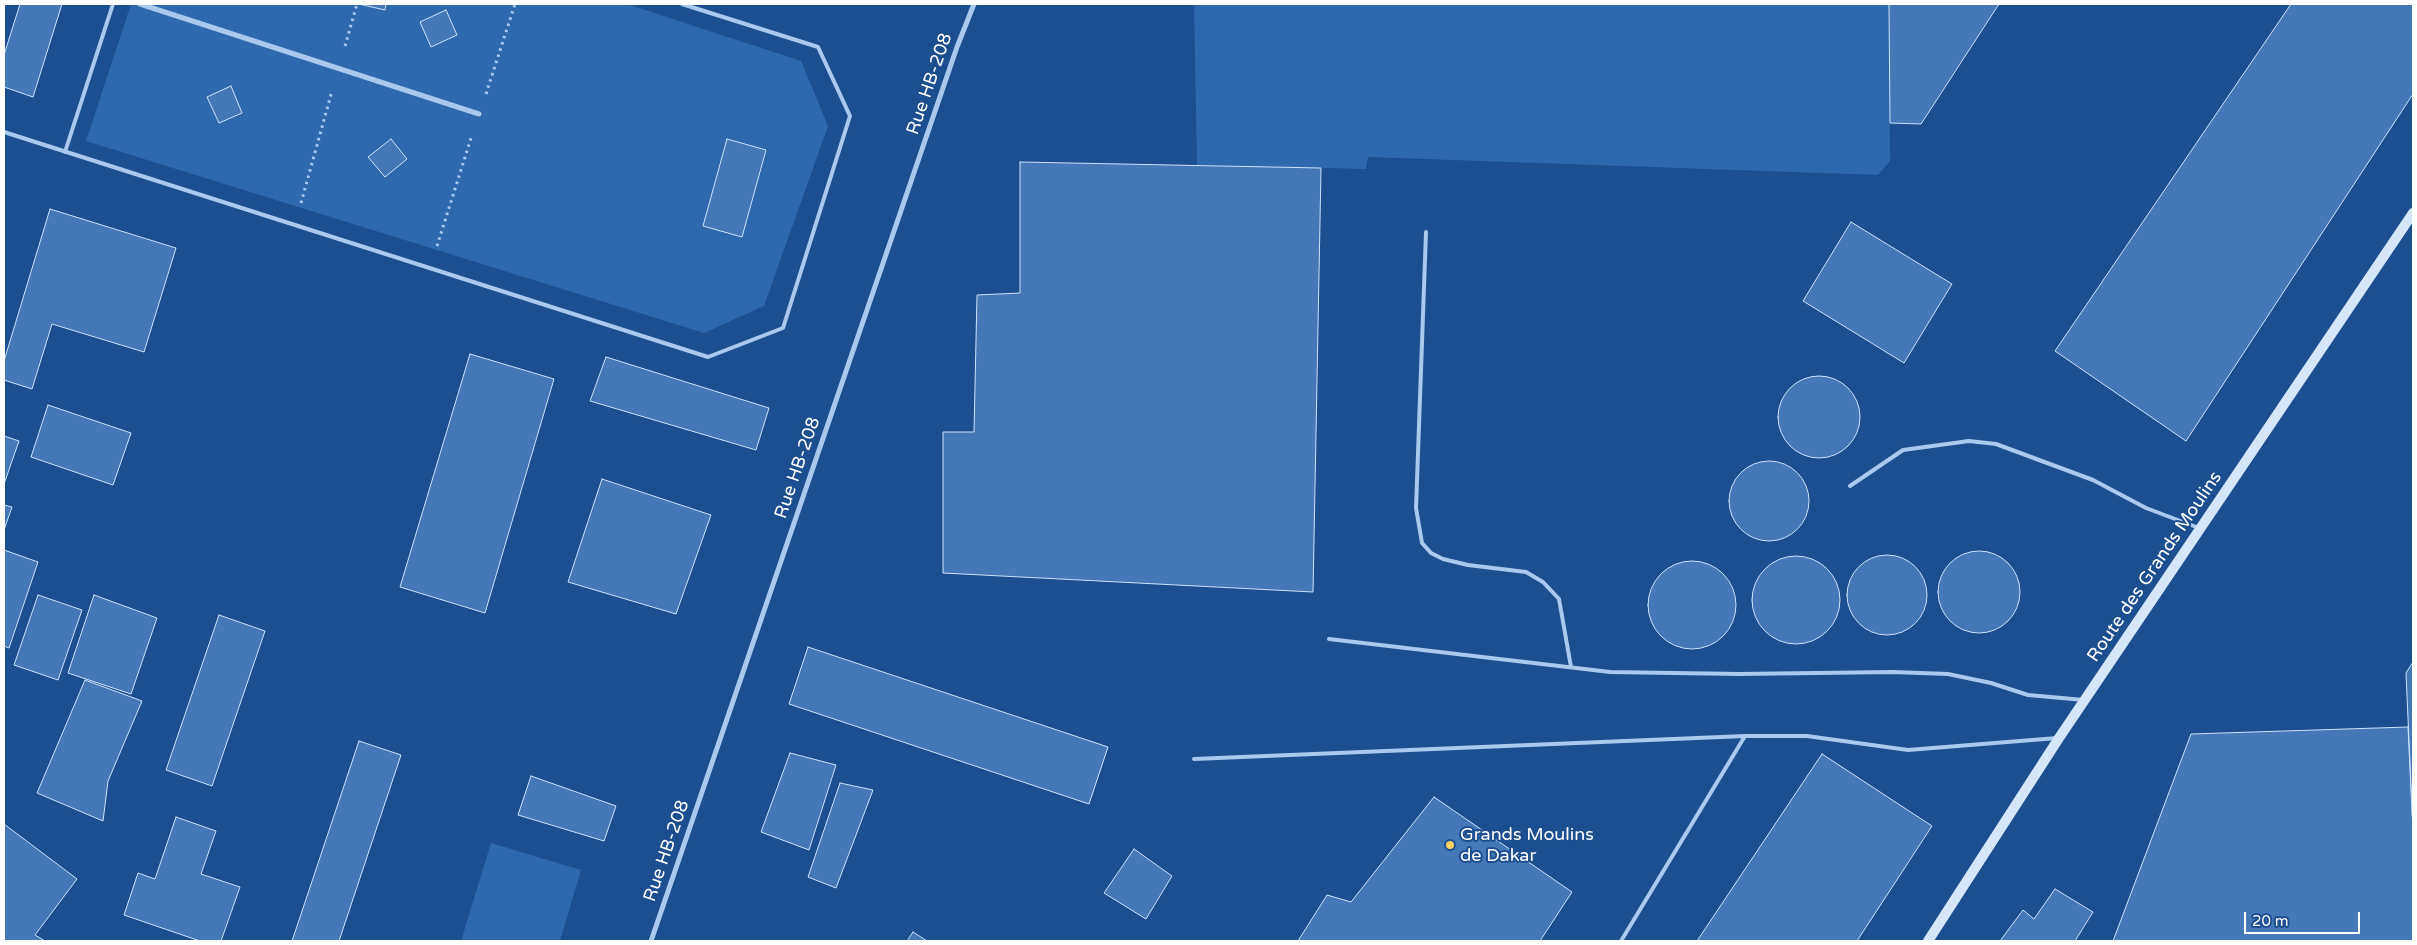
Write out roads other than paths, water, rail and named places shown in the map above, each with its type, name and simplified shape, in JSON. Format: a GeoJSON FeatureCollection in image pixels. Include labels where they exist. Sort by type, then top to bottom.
{"type":"FeatureCollection","features":[{"type":"Feature","properties":{"kind":"street"},"geometry":{"type":"LineString","coordinates":[[140,4],[479,114]]}},
{"type":"Feature","properties":{"kind":"street","name":"Rue HB-208"},"geometry":{"type":"LineString","coordinates":[[651,941],[957,47],[974,4]]}},
{"type":"Feature","properties":{"kind":"street","name":"Route des Grands Moulins"},"geometry":{"type":"LineString","coordinates":[[1928,941],[2085,700],[2413,213]]}},
{"type":"Feature","properties":{"kind":"lane"},"geometry":{"type":"LineString","coordinates":[[65,152],[113,4]]}},
{"type":"Feature","properties":{"kind":"lane"},"geometry":{"type":"LineString","coordinates":[[4,132],[708,357],[783,328],[850,116],[818,47],[682,4]]}},
{"type":"Feature","properties":{"kind":"lane"},"geometry":{"type":"LineString","coordinates":[[1426,232],[1416,508],[1422,543],[1431,553],[1443,559],[1468,565],[1526,572],[1543,582],[1559,599],[1571,667]]}},
{"type":"Feature","properties":{"kind":"lane"},"geometry":{"type":"LineString","coordinates":[[1850,486],[1903,450],[1935,444],[1978,442],[1996,444],[2093,480],[2146,508],[2201,528]]}},
{"type":"Feature","properties":{"kind":"lane"},"geometry":{"type":"LineString","coordinates":[[1329,639],[1610,672],[1738,674],[1893,672],[1948,674],[1991,683],[2028,695],[2085,700]]}},
{"type":"Feature","properties":{"kind":"lane"},"geometry":{"type":"LineString","coordinates":[[1194,758],[1745,736],[1806,736],[1908,750],[2060,738]]}},
{"type":"Feature","properties":{"kind":"lane"},"geometry":{"type":"LineString","coordinates":[[1621,941],[1745,736]]}},
{"type":"Feature","properties":{"kind":"place","name":"Grands Moulins de Dakar"},"geometry":{"type":"Point","coordinates":[1450,845]}}]}
